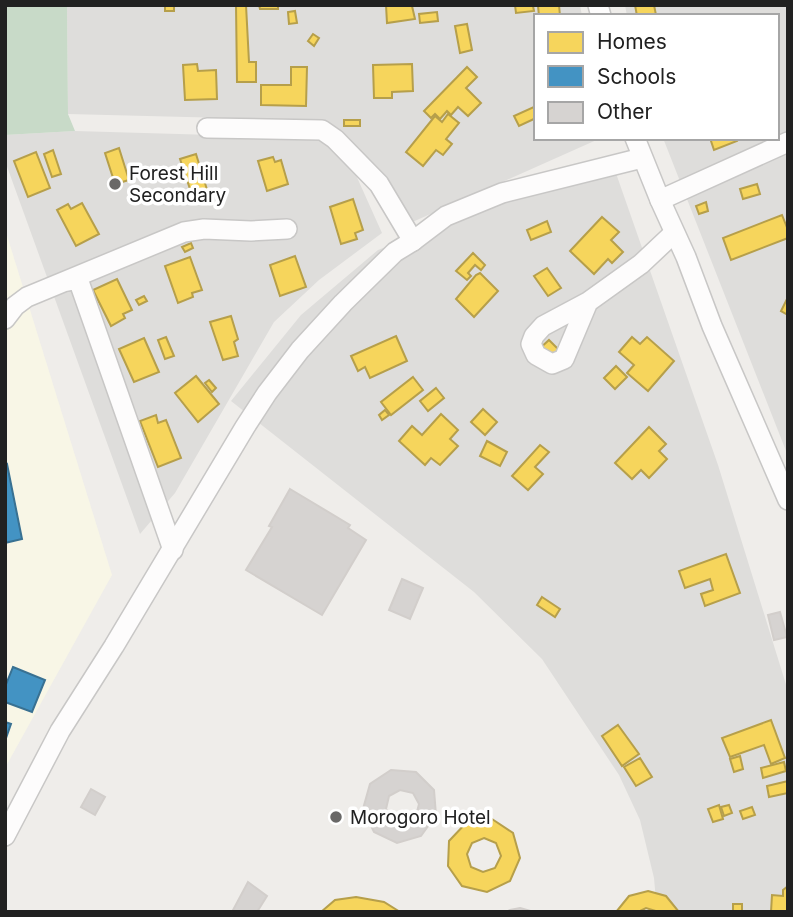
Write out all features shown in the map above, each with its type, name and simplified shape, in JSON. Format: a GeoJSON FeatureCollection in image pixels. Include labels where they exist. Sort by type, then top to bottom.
{"type":"FeatureCollection","features":[{"type":"Feature","properties":{"kind":"street"},"geometry":{"type":"LineString","coordinates":[[207,128],[322,130],[335,139],[379,184],[413,241]]}},
{"type":"Feature","properties":{"kind":"street"},"geometry":{"type":"LineString","coordinates":[[636,140],[788,500]]}},
{"type":"Feature","properties":{"kind":"street"},"geometry":{"type":"LineString","coordinates":[[660,200],[788,142]]}},
{"type":"Feature","properties":{"kind":"street"},"geometry":{"type":"LineString","coordinates":[[5,836],[60,731],[173,550],[245,427],[300,350],[395,252],[446,216],[483,200],[642,158]]}},
{"type":"Feature","properties":{"kind":"street"},"geometry":{"type":"LineString","coordinates":[[5,319],[17,304],[27,297],[184,232],[204,229],[251,232],[287,229]]}},
{"type":"Feature","properties":{"kind":"street"},"geometry":{"type":"LineString","coordinates":[[588,302],[641,264],[674,233]]}},
{"type":"Feature","properties":{"kind":"street"},"geometry":{"type":"LineString","coordinates":[[68,281],[78,279],[173,550]]}},
{"type":"Feature","properties":{"kind":"shaded area"},"geometry":{"type":"Polygon","coordinates":[[[67,5],[580,5],[582,14],[534,14],[534,140],[597,140],[399,228],[363,155],[340,130],[323,123],[307,120],[68,114],[67,5]]]}},
{"type":"Feature","properties":{"kind":"shaded area"},"geometry":{"type":"Polygon","coordinates":[[[625,5],[788,5],[788,456],[664,140],[779,140],[779,14],[627,14],[625,5]]]}},
{"type":"Feature","properties":{"kind":"shaded area"},"geometry":{"type":"Polygon","coordinates":[[[75,131],[321,138],[351,164],[382,233],[319,280],[274,322],[175,493],[140,534],[5,161],[5,135],[75,131]]]}},
{"type":"Feature","properties":{"kind":"shaded area"},"geometry":{"type":"Polygon","coordinates":[[[611,159],[718,465],[788,691],[788,912],[657,912],[654,878],[640,820],[619,775],[542,659],[474,592],[231,401],[301,315],[378,250],[611,159]]]}},
{"type":"Feature","properties":{"kind":"shaded area"},"geometry":{"type":"Polygon","coordinates":[[[5,229],[112,575],[5,768],[5,229]]]}},
{"type":"Feature","properties":{"kind":"green space"},"geometry":{"type":"Polygon","coordinates":[[[5,5],[67,5],[68,114],[75,131],[5,135],[5,5]]]}},
{"type":"Feature","properties":{"kind":"building: Homes"},"geometry":{"type":"Polygon","coordinates":[[[165,5],[174,5],[174,11],[165,11],[165,5]]]}},
{"type":"Feature","properties":{"kind":"building: Homes"},"geometry":{"type":"Polygon","coordinates":[[[236,5],[246,5],[249,62],[256,62],[256,82],[237,82],[236,5]]]}},
{"type":"Feature","properties":{"kind":"building: Homes"},"geometry":{"type":"Polygon","coordinates":[[[259,5],[278,5],[278,9],[260,9],[259,5]]]}},
{"type":"Feature","properties":{"kind":"building: Homes"},"geometry":{"type":"Polygon","coordinates":[[[386,5],[414,5],[415,19],[387,23],[386,5]]]}},
{"type":"Feature","properties":{"kind":"building: Homes"},"geometry":{"type":"Polygon","coordinates":[[[515,5],[559,5],[560,14],[539,14],[538,6],[533,6],[534,11],[516,13],[515,5]]]}},
{"type":"Feature","properties":{"kind":"building: Homes"},"geometry":{"type":"Polygon","coordinates":[[[635,5],[654,5],[656,14],[637,14],[635,5]]]}},
{"type":"Feature","properties":{"kind":"building: Homes"},"geometry":{"type":"Polygon","coordinates":[[[295,11],[297,23],[289,24],[288,12],[295,11]]]}},
{"type":"Feature","properties":{"kind":"building: Homes"},"geometry":{"type":"Polygon","coordinates":[[[437,12],[438,21],[420,23],[419,14],[437,12]]]}},
{"type":"Feature","properties":{"kind":"building: Homes"},"geometry":{"type":"Polygon","coordinates":[[[467,24],[472,50],[460,53],[455,26],[467,24]]]}},
{"type":"Feature","properties":{"kind":"building: Homes"},"geometry":{"type":"Polygon","coordinates":[[[313,34],[319,38],[314,46],[308,41],[313,34]]]}},
{"type":"Feature","properties":{"kind":"building: Homes"},"geometry":{"type":"Polygon","coordinates":[[[197,64],[198,71],[216,70],[217,99],[185,100],[183,65],[197,64]]]}},
{"type":"Feature","properties":{"kind":"building: Homes"},"geometry":{"type":"Polygon","coordinates":[[[412,64],[413,91],[392,92],[392,98],[374,98],[373,65],[412,64]]]}},
{"type":"Feature","properties":{"kind":"building: Homes"},"geometry":{"type":"Polygon","coordinates":[[[291,67],[307,67],[306,106],[261,105],[261,85],[291,85],[291,67]]]}},
{"type":"Feature","properties":{"kind":"building: Homes"},"geometry":{"type":"Polygon","coordinates":[[[467,67],[477,77],[466,88],[481,103],[468,116],[458,107],[451,115],[447,111],[440,119],[435,114],[431,118],[424,111],[467,67]]]}},
{"type":"Feature","properties":{"kind":"building: Homes"},"geometry":{"type":"Polygon","coordinates":[[[534,107],[534,119],[519,126],[514,116],[534,107]]]}},
{"type":"Feature","properties":{"kind":"building: Homes"},"geometry":{"type":"Polygon","coordinates":[[[448,114],[459,123],[446,139],[452,144],[443,155],[436,150],[423,166],[406,152],[435,116],[442,122],[448,114]]]}},
{"type":"Feature","properties":{"kind":"building: Homes"},"geometry":{"type":"Polygon","coordinates":[[[344,120],[360,120],[360,126],[344,126],[344,120]]]}},
{"type":"Feature","properties":{"kind":"building: Homes"},"geometry":{"type":"Polygon","coordinates":[[[711,140],[737,140],[737,141],[714,150],[711,140]]]}},
{"type":"Feature","properties":{"kind":"building: Homes"},"geometry":{"type":"Polygon","coordinates":[[[119,148],[129,180],[115,184],[105,153],[119,148]]]}},
{"type":"Feature","properties":{"kind":"building: Homes"},"geometry":{"type":"Polygon","coordinates":[[[53,150],[61,174],[52,177],[44,154],[53,150]]]}},
{"type":"Feature","properties":{"kind":"building: Homes"},"geometry":{"type":"Polygon","coordinates":[[[36,152],[50,188],[28,197],[14,161],[36,152]]]}},
{"type":"Feature","properties":{"kind":"building: Homes"},"geometry":{"type":"Polygon","coordinates":[[[196,154],[209,196],[194,201],[180,159],[196,154]]]}},
{"type":"Feature","properties":{"kind":"building: Homes"},"geometry":{"type":"Polygon","coordinates":[[[273,157],[275,162],[281,160],[288,184],[267,191],[258,161],[273,157]]]}},
{"type":"Feature","properties":{"kind":"building: Homes"},"geometry":{"type":"Polygon","coordinates":[[[757,184],[760,194],[743,199],[740,189],[757,184]]]}},
{"type":"Feature","properties":{"kind":"building: Homes"},"geometry":{"type":"Polygon","coordinates":[[[353,199],[363,230],[355,233],[357,239],[341,244],[330,207],[353,199]]]}},
{"type":"Feature","properties":{"kind":"building: Homes"},"geometry":{"type":"Polygon","coordinates":[[[706,202],[708,211],[699,214],[696,206],[706,202]]]}},
{"type":"Feature","properties":{"kind":"building: Homes"},"geometry":{"type":"Polygon","coordinates":[[[82,203],[99,234],[76,246],[57,210],[68,204],[71,209],[82,203]]]}},
{"type":"Feature","properties":{"kind":"building: Homes"},"geometry":{"type":"Polygon","coordinates":[[[782,215],[788,238],[731,260],[723,238],[782,215]]]}},
{"type":"Feature","properties":{"kind":"building: Homes"},"geometry":{"type":"Polygon","coordinates":[[[602,217],[619,232],[611,240],[623,252],[612,263],[608,259],[594,274],[570,251],[602,217]]]}},
{"type":"Feature","properties":{"kind":"building: Homes"},"geometry":{"type":"Polygon","coordinates":[[[547,221],[551,232],[531,240],[527,230],[547,221]]]}},
{"type":"Feature","properties":{"kind":"building: Homes"},"geometry":{"type":"Polygon","coordinates":[[[191,243],[193,248],[185,252],[182,247],[191,243]]]}},
{"type":"Feature","properties":{"kind":"building: Homes"},"geometry":{"type":"Polygon","coordinates":[[[473,253],[485,265],[481,270],[475,265],[468,273],[471,276],[467,280],[456,271],[473,253]]]}},
{"type":"Feature","properties":{"kind":"building: Homes"},"geometry":{"type":"Polygon","coordinates":[[[295,256],[306,287],[280,296],[270,265],[295,256]]]}},
{"type":"Feature","properties":{"kind":"building: Homes"},"geometry":{"type":"Polygon","coordinates":[[[190,257],[202,290],[192,293],[193,297],[178,303],[165,266],[190,257]]]}},
{"type":"Feature","properties":{"kind":"building: Homes"},"geometry":{"type":"Polygon","coordinates":[[[547,268],[561,288],[548,296],[534,276],[547,268]]]}},
{"type":"Feature","properties":{"kind":"building: Homes"},"geometry":{"type":"Polygon","coordinates":[[[480,273],[498,291],[474,317],[456,299],[480,273]]]}},
{"type":"Feature","properties":{"kind":"building: Homes"},"geometry":{"type":"Polygon","coordinates":[[[117,279],[132,310],[123,314],[125,318],[111,326],[93,290],[117,279]]]}},
{"type":"Feature","properties":{"kind":"building: Homes"},"geometry":{"type":"Polygon","coordinates":[[[144,296],[147,301],[139,305],[136,300],[144,296]]]}},
{"type":"Feature","properties":{"kind":"building: Homes"},"geometry":{"type":"Polygon","coordinates":[[[788,297],[788,315],[781,311],[788,297]]]}},
{"type":"Feature","properties":{"kind":"building: Homes"},"geometry":{"type":"Polygon","coordinates":[[[231,316],[238,339],[234,342],[238,356],[223,360],[210,322],[231,316]]]}},
{"type":"Feature","properties":{"kind":"building: Homes"},"geometry":{"type":"Polygon","coordinates":[[[396,336],[407,361],[370,378],[365,367],[358,371],[351,356],[396,336]]]}},
{"type":"Feature","properties":{"kind":"building: Homes"},"geometry":{"type":"Polygon","coordinates":[[[166,337],[174,356],[165,359],[158,340],[166,337]]]}},
{"type":"Feature","properties":{"kind":"building: Homes"},"geometry":{"type":"Polygon","coordinates":[[[632,337],[640,344],[647,337],[674,361],[648,391],[627,373],[634,365],[619,352],[632,337]]]}},
{"type":"Feature","properties":{"kind":"building: Homes"},"geometry":{"type":"Polygon","coordinates":[[[144,338],[159,372],[134,382],[119,349],[144,338]]]}},
{"type":"Feature","properties":{"kind":"building: Homes"},"geometry":{"type":"Polygon","coordinates":[[[549,340],[559,350],[549,360],[538,350],[549,340]]]}},
{"type":"Feature","properties":{"kind":"building: Homes"},"geometry":{"type":"Polygon","coordinates":[[[616,366],[627,377],[615,389],[604,378],[616,366]]]}},
{"type":"Feature","properties":{"kind":"building: Homes"},"geometry":{"type":"Polygon","coordinates":[[[196,376],[219,404],[198,422],[175,393],[196,376]]]}},
{"type":"Feature","properties":{"kind":"building: Homes"},"geometry":{"type":"Polygon","coordinates":[[[413,377],[423,390],[391,415],[381,402],[413,377]]]}},
{"type":"Feature","properties":{"kind":"building: Homes"},"geometry":{"type":"Polygon","coordinates":[[[209,380],[216,388],[212,392],[205,383],[209,380]]]}},
{"type":"Feature","properties":{"kind":"building: Homes"},"geometry":{"type":"Polygon","coordinates":[[[436,388],[444,398],[428,411],[420,401],[436,388]]]}},
{"type":"Feature","properties":{"kind":"building: Homes"},"geometry":{"type":"Polygon","coordinates":[[[483,409],[497,422],[485,435],[471,422],[483,409]]]}},
{"type":"Feature","properties":{"kind":"building: Homes"},"geometry":{"type":"Polygon","coordinates":[[[385,410],[389,415],[382,420],[379,415],[385,410]]]}},
{"type":"Feature","properties":{"kind":"building: Homes"},"geometry":{"type":"Polygon","coordinates":[[[441,414],[458,430],[450,439],[458,446],[440,465],[431,458],[425,465],[399,441],[412,426],[422,435],[441,414]]]}},
{"type":"Feature","properties":{"kind":"building: Homes"},"geometry":{"type":"Polygon","coordinates":[[[156,415],[158,423],[166,420],[181,458],[158,467],[140,421],[156,415]]]}},
{"type":"Feature","properties":{"kind":"building: Homes"},"geometry":{"type":"Polygon","coordinates":[[[649,427],[666,444],[659,451],[667,459],[649,478],[641,470],[632,479],[615,463],[649,427]]]}},
{"type":"Feature","properties":{"kind":"building: Homes"},"geometry":{"type":"Polygon","coordinates":[[[487,441],[507,452],[500,466],[480,456],[487,441]]]}},
{"type":"Feature","properties":{"kind":"building: Homes"},"geometry":{"type":"Polygon","coordinates":[[[540,445],[549,452],[535,467],[543,474],[528,490],[512,476],[540,445]]]}},
{"type":"Feature","properties":{"kind":"building: Homes"},"geometry":{"type":"Polygon","coordinates":[[[726,554],[740,593],[705,606],[701,594],[713,590],[710,579],[685,588],[679,571],[726,554]]]}},
{"type":"Feature","properties":{"kind":"building: Homes"},"geometry":{"type":"Polygon","coordinates":[[[542,597],[560,609],[555,617],[537,605],[542,597]]]}},
{"type":"Feature","properties":{"kind":"building: Homes"},"geometry":{"type":"Polygon","coordinates":[[[771,720],[785,758],[771,764],[764,745],[730,757],[722,738],[771,720]]]}},
{"type":"Feature","properties":{"kind":"building: Homes"},"geometry":{"type":"Polygon","coordinates":[[[618,725],[639,754],[622,766],[602,736],[618,725]]]}},
{"type":"Feature","properties":{"kind":"building: Homes"},"geometry":{"type":"Polygon","coordinates":[[[740,756],[743,769],[734,772],[730,759],[740,756]]]}},
{"type":"Feature","properties":{"kind":"building: Homes"},"geometry":{"type":"Polygon","coordinates":[[[640,758],[652,777],[636,786],[624,767],[640,758]]]}},
{"type":"Feature","properties":{"kind":"building: Homes"},"geometry":{"type":"Polygon","coordinates":[[[784,762],[786,771],[763,778],[761,768],[784,762]]]}},
{"type":"Feature","properties":{"kind":"building: Homes"},"geometry":{"type":"Polygon","coordinates":[[[788,781],[788,793],[769,797],[767,786],[788,781]]]}},
{"type":"Feature","properties":{"kind":"building: Homes"},"geometry":{"type":"Polygon","coordinates":[[[719,805],[723,819],[713,822],[708,809],[719,805]]]}},
{"type":"Feature","properties":{"kind":"building: Homes"},"geometry":{"type":"Polygon","coordinates":[[[729,805],[732,813],[724,816],[721,807],[729,805]]]}},
{"type":"Feature","properties":{"kind":"building: Homes"},"geometry":{"type":"Polygon","coordinates":[[[752,807],[755,815],[743,819],[740,811],[752,807]]]}},
{"type":"Feature","properties":{"kind":"building: Homes"},"geometry":{"type":"Polygon","coordinates":[[[492,819],[513,833],[520,858],[510,881],[487,892],[462,886],[448,866],[449,841],[467,822],[492,819]],[[484,838],[472,843],[467,854],[471,867],[483,872],[495,868],[501,856],[496,843],[484,838]]]}},
{"type":"Feature","properties":{"kind":"building: Homes"},"geometry":{"type":"Polygon","coordinates":[[[788,886],[788,912],[771,912],[772,895],[783,896],[783,890],[788,886]]]}},
{"type":"Feature","properties":{"kind":"building: Homes"},"geometry":{"type":"Polygon","coordinates":[[[648,891],[666,896],[679,912],[659,912],[646,908],[638,912],[616,912],[629,896],[648,891]]]}},
{"type":"Feature","properties":{"kind":"building: Homes"},"geometry":{"type":"Polygon","coordinates":[[[356,897],[384,902],[400,912],[321,912],[335,900],[356,897]]]}},
{"type":"Feature","properties":{"kind":"building: Homes"},"geometry":{"type":"Polygon","coordinates":[[[733,904],[742,904],[742,912],[733,912],[733,904]]]}},
{"type":"Feature","properties":{"kind":"building: Schools"},"geometry":{"type":"Polygon","coordinates":[[[7,464],[22,539],[5,543],[5,465],[7,464]]]}},
{"type":"Feature","properties":{"kind":"building: Schools"},"geometry":{"type":"Polygon","coordinates":[[[13,667],[45,680],[32,712],[5,702],[5,687],[13,667]]]}},
{"type":"Feature","properties":{"kind":"building: Schools"},"geometry":{"type":"Polygon","coordinates":[[[5,722],[11,724],[5,741],[5,722]]]}},
{"type":"Feature","properties":{"kind":"building: Other"},"geometry":{"type":"Polygon","coordinates":[[[290,489],[350,525],[348,528],[366,540],[322,615],[246,570],[272,527],[269,526],[290,489]]]}},
{"type":"Feature","properties":{"kind":"building: Other"},"geometry":{"type":"Polygon","coordinates":[[[402,579],[423,588],[410,619],[389,610],[402,579]]]}},
{"type":"Feature","properties":{"kind":"building: Other"},"geometry":{"type":"Polygon","coordinates":[[[780,612],[787,637],[774,640],[768,615],[780,612]]]}},
{"type":"Feature","properties":{"kind":"building: Other"},"geometry":{"type":"Polygon","coordinates":[[[391,770],[416,772],[434,790],[436,815],[421,836],[397,843],[374,832],[363,809],[370,784],[391,770]],[[400,790],[389,796],[386,809],[392,820],[405,823],[416,816],[419,804],[413,793],[400,790]]]}},
{"type":"Feature","properties":{"kind":"building: Other"},"geometry":{"type":"Polygon","coordinates":[[[91,789],[105,797],[95,815],[81,807],[91,789]]]}},
{"type":"Feature","properties":{"kind":"building: Other"},"geometry":{"type":"Polygon","coordinates":[[[248,882],[267,896],[257,912],[232,912],[248,882]]]}},
{"type":"Feature","properties":{"kind":"building: Other"},"geometry":{"type":"Polygon","coordinates":[[[520,908],[534,912],[506,912],[510,910],[520,908]]]}},
{"type":"Feature","properties":{"kind":"place","name":"Forest Hill Secondary"},"geometry":{"type":"Point","coordinates":[115,184]}},
{"type":"Feature","properties":{"kind":"place","name":"Morogoro Hotel"},"geometry":{"type":"Point","coordinates":[336,817]}}]}
